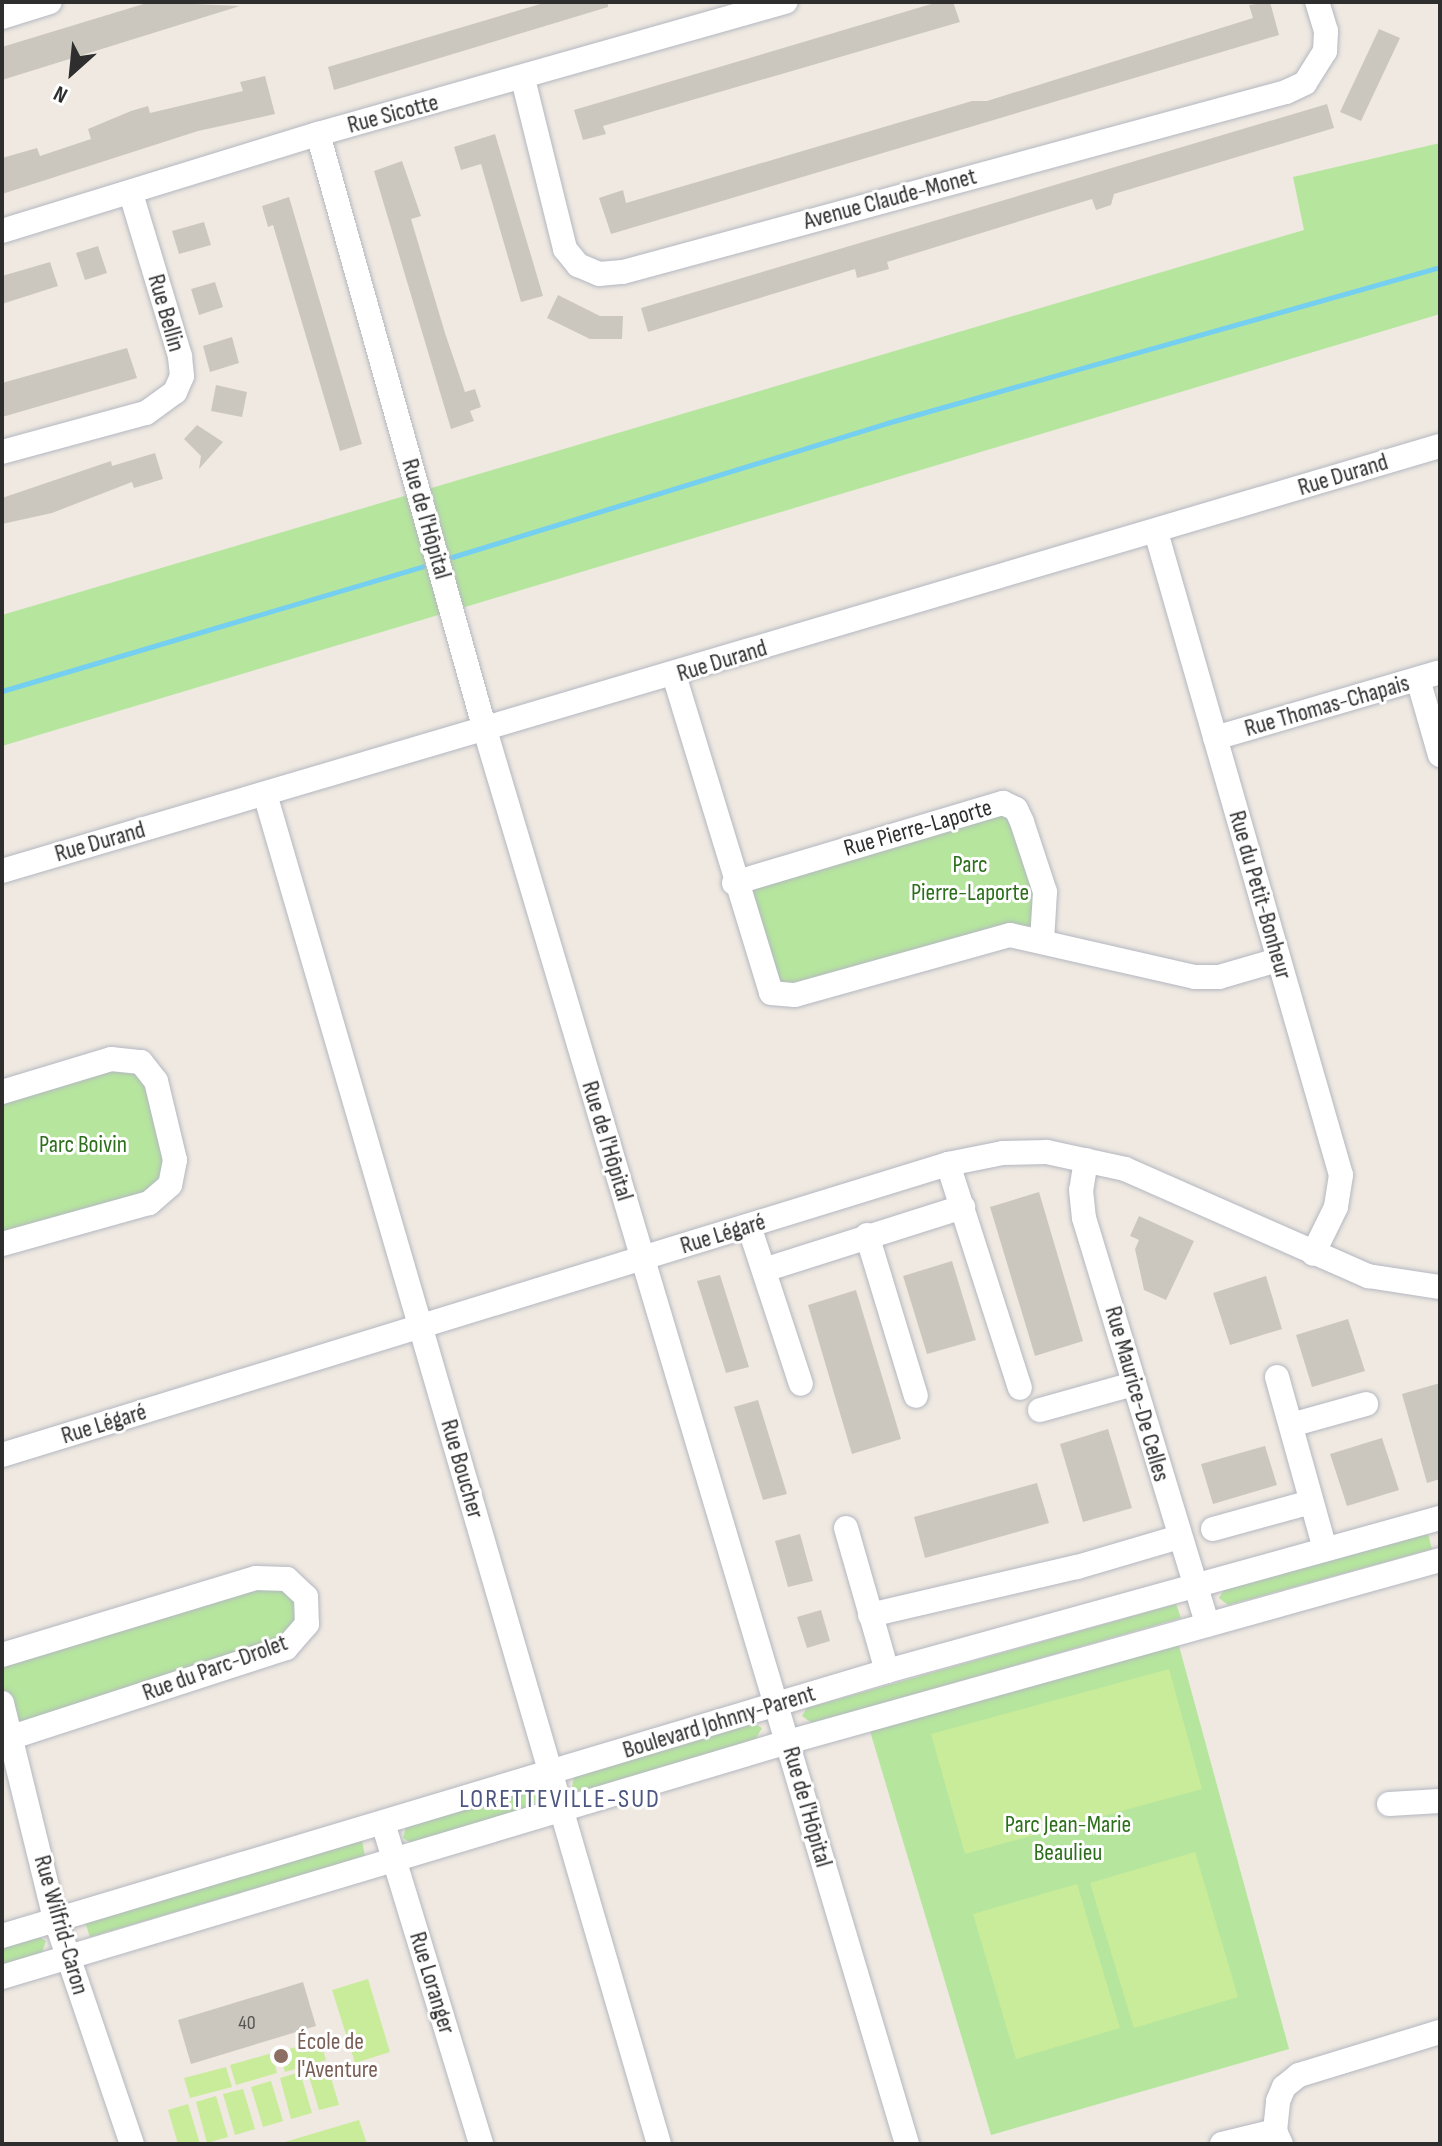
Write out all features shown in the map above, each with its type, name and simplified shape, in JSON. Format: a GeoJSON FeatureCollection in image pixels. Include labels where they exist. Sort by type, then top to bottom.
{"type":"FeatureCollection","features":[{"type":"Feature","properties":{"kind":"street"},"geometry":{"type":"LineString","coordinates":[[2,17],[50,2]]}},
{"type":"Feature","properties":{"kind":"street","name":"Rue Sicotte"},"geometry":{"type":"LineString","coordinates":[[2,231],[131,194],[318,134],[523,79],[786,2]]}},
{"type":"Feature","properties":{"kind":"street","name":"Avenue Claude-Monet"},"geometry":{"type":"LineString","coordinates":[[523,79],[565,249],[578,265],[599,274],[623,272],[1286,92],[1305,83],[1325,51],[1326,31],[1317,2]]}},
{"type":"Feature","properties":{"kind":"street","name":"Rue de l'Hôpital"},"geometry":{"type":"LineString","coordinates":[[318,134],[485,730],[907,2144]]}},
{"type":"Feature","properties":{"kind":"street","name":"Rue Bellin"},"geometry":{"type":"LineString","coordinates":[[2,452],[146,413],[175,392],[182,376],[180,356],[131,194]]}},
{"type":"Feature","properties":{"kind":"street","name":"Rue Durand"},"geometry":{"type":"LineString","coordinates":[[2,871],[674,675],[1440,446]]}},
{"type":"Feature","properties":{"kind":"street","name":"Rue du Petit-Bonheur"},"geometry":{"type":"LineString","coordinates":[[1156,532],[1341,1175],[1336,1207],[1313,1254]]}},
{"type":"Feature","properties":{"kind":"street"},"geometry":{"type":"LineString","coordinates":[[674,675],[764,983],[771,993],[782,996],[1010,935],[1195,977],[1219,977],[1278,960]]}},
{"type":"Feature","properties":{"kind":"street"},"geometry":{"type":"LineString","coordinates":[[1429,676],[1440,755]]}},
{"type":"Feature","properties":{"kind":"street","name":"Rue Thomas-Chapais"},"geometry":{"type":"LineString","coordinates":[[1215,738],[1429,676]]}},
{"type":"Feature","properties":{"kind":"street","name":"Rue Boucher"},"geometry":{"type":"LineString","coordinates":[[265,794],[558,1810],[659,2144]]}},
{"type":"Feature","properties":{"kind":"street","name":"Rue Pierre-Laporte"},"geometry":{"type":"LineString","coordinates":[[734,883],[1003,803],[1016,809],[1045,892],[1042,941]]}},
{"type":"Feature","properties":{"kind":"street"},"geometry":{"type":"LineString","coordinates":[[2,1092],[111,1059],[141,1062],[156,1081],[175,1160],[170,1185],[149,1203],[2,1244]]}},
{"type":"Feature","properties":{"kind":"street","name":"Rue Légaré"},"geometry":{"type":"LineString","coordinates":[[2,1455],[948,1164],[1003,1153],[1047,1152],[1086,1160],[1169,1185],[1313,1254],[1368,1276],[1440,1287]]}},
{"type":"Feature","properties":{"kind":"street","name":"Rue Maurice-De Celles"},"geometry":{"type":"LineString","coordinates":[[1086,1160],[1081,1190],[1084,1218],[1208,1625]]}},
{"type":"Feature","properties":{"kind":"street"},"geometry":{"type":"LineString","coordinates":[[948,1164],[1020,1388]]}},
{"type":"Feature","properties":{"kind":"street"},"geometry":{"type":"LineString","coordinates":[[845,1196],[863,1236],[916,1396]]}},
{"type":"Feature","properties":{"kind":"street"},"geometry":{"type":"LineString","coordinates":[[764,1270],[863,1236],[963,1207]]}},
{"type":"Feature","properties":{"kind":"street"},"geometry":{"type":"LineString","coordinates":[[749,1226],[801,1384]]}},
{"type":"Feature","properties":{"kind":"street"},"geometry":{"type":"LineString","coordinates":[[1277,1377],[1325,1549]]}},
{"type":"Feature","properties":{"kind":"street"},"geometry":{"type":"LineString","coordinates":[[1040,1410],[1133,1384]]}},
{"type":"Feature","properties":{"kind":"street"},"geometry":{"type":"LineString","coordinates":[[1291,1425],[1366,1404]]}},
{"type":"Feature","properties":{"kind":"street"},"geometry":{"type":"LineString","coordinates":[[1213,1529],[1311,1502]]}},
{"type":"Feature","properties":{"kind":"street","name":"Boulevard Johnny-Parent"},"geometry":{"type":"LineString","coordinates":[[2,1936],[887,1671],[1440,1518]]}},
{"type":"Feature","properties":{"kind":"street"},"geometry":{"type":"LineString","coordinates":[[846,1528],[887,1671]]}},
{"type":"Feature","properties":{"kind":"street"},"geometry":{"type":"LineString","coordinates":[[870,1615],[1077,1567],[1179,1537]]}},
{"type":"Feature","properties":{"kind":"street","name":"Boulevard Johnny-Parent"},"geometry":{"type":"LineString","coordinates":[[2,1977],[788,1742],[1440,1560]]}},
{"type":"Feature","properties":{"kind":"street","name":"Rue du Parc-Drolet"},"geometry":{"type":"LineString","coordinates":[[2,1655],[256,1578],[287,1579],[306,1597],[307,1624],[286,1648],[12,1737]]}},
{"type":"Feature","properties":{"kind":"street","name":"Rue Wilfrid-Caron"},"geometry":{"type":"LineString","coordinates":[[2,1703],[55,1918],[132,2144]]}},
{"type":"Feature","properties":{"kind":"street"},"geometry":{"type":"LineString","coordinates":[[1389,1804],[1440,1801]]}},
{"type":"Feature","properties":{"kind":"street","name":"Rue Loranger"},"geometry":{"type":"LineString","coordinates":[[383,1823],[481,2144]]}},
{"type":"Feature","properties":{"kind":"street"},"geometry":{"type":"LineString","coordinates":[[1222,2144],[1278,2137],[1284,2087],[1299,2075],[1440,2032]]}},
{"type":"Feature","properties":{"kind":"green space"},"geometry":{"type":"Polygon","coordinates":[[[1440,143],[1440,314],[2,746],[2,615],[1304,230],[1293,177],[1440,143]]]}},
{"type":"Feature","properties":{"kind":"green space","name":"Parc Pierre-Laporte"},"geometry":{"type":"Polygon","coordinates":[[[987,807],[1022,822],[1042,941],[1010,935],[782,996],[734,883],[987,807]]]}},
{"type":"Feature","properties":{"kind":"green space","name":"Parc Boivin"},"geometry":{"type":"Polygon","coordinates":[[[141,1062],[170,1185],[2,1244],[2,1092],[141,1062]]]}},
{"type":"Feature","properties":{"kind":"green space"},"geometry":{"type":"Polygon","coordinates":[[[1428,1534],[1432,1549],[1228,1605],[1219,1598],[1224,1590],[1428,1534]]]}},
{"type":"Feature","properties":{"kind":"green space"},"geometry":{"type":"Polygon","coordinates":[[[256,1578],[299,1586],[298,1638],[12,1737],[2,1703],[2,1655],[256,1578]]]}},
{"type":"Feature","properties":{"kind":"green space"},"geometry":{"type":"Polygon","coordinates":[[[1176,1604],[1181,1618],[812,1723],[802,1716],[807,1708],[1176,1604]]]}},
{"type":"Feature","properties":{"kind":"green space","name":"Parc Jean-Marie Beaulieu"},"geometry":{"type":"Polygon","coordinates":[[[1176,1635],[1289,2049],[991,2135],[867,1721],[1176,1635]]]}},
{"type":"Feature","properties":{"kind":"green space"},"geometry":{"type":"Polygon","coordinates":[[[1169,1669],[1202,1789],[965,1854],[931,1734],[1169,1669]]]}},
{"type":"Feature","properties":{"kind":"green space"},"geometry":{"type":"Polygon","coordinates":[[[753,1723],[762,1728],[755,1740],[581,1792],[572,1788],[574,1776],[753,1723]]]}},
{"type":"Feature","properties":{"kind":"green space"},"geometry":{"type":"Polygon","coordinates":[[[530,1791],[537,1797],[533,1806],[411,1843],[403,1838],[406,1827],[530,1791]]]}},
{"type":"Feature","properties":{"kind":"green space"},"geometry":{"type":"Polygon","coordinates":[[[362,1841],[365,1856],[90,1937],[85,1922],[362,1841]]]}},
{"type":"Feature","properties":{"kind":"green space"},"geometry":{"type":"Polygon","coordinates":[[[1195,1852],[1238,1997],[1134,2028],[1090,1883],[1195,1852]]]}},
{"type":"Feature","properties":{"kind":"green space"},"geometry":{"type":"Polygon","coordinates":[[[1077,1884],[1120,2028],[1016,2059],[973,1914],[1077,1884]]]}},
{"type":"Feature","properties":{"kind":"green space"},"geometry":{"type":"Polygon","coordinates":[[[38,1936],[46,1941],[42,1952],[2,1965],[2,1948],[38,1936]]]}},
{"type":"Feature","properties":{"kind":"green space"},"geometry":{"type":"Polygon","coordinates":[[[368,1979],[390,2052],[355,2063],[332,1990],[368,1979]]]}},
{"type":"Feature","properties":{"kind":"green space"},"geometry":{"type":"Polygon","coordinates":[[[320,2040],[326,2060],[285,2072],[279,2052],[320,2040]]]}},
{"type":"Feature","properties":{"kind":"green space"},"geometry":{"type":"Polygon","coordinates":[[[272,2053],[277,2073],[236,2085],[230,2065],[272,2053]]]}},
{"type":"Feature","properties":{"kind":"green space"},"geometry":{"type":"Polygon","coordinates":[[[327,2064],[339,2105],[319,2110],[307,2070],[327,2064]]]}},
{"type":"Feature","properties":{"kind":"green space"},"geometry":{"type":"Polygon","coordinates":[[[226,2067],[232,2087],[190,2098],[184,2078],[226,2067]]]}},
{"type":"Feature","properties":{"kind":"green space"},"geometry":{"type":"Polygon","coordinates":[[[300,2072],[312,2113],[291,2119],[280,2078],[300,2072]]]}},
{"type":"Feature","properties":{"kind":"green space"},"geometry":{"type":"Polygon","coordinates":[[[271,2081],[283,2121],[263,2127],[251,2087],[271,2081]]]}},
{"type":"Feature","properties":{"kind":"green space"},"geometry":{"type":"Polygon","coordinates":[[[243,2089],[255,2129],[235,2135],[223,2094],[243,2089]]]}},
{"type":"Feature","properties":{"kind":"green space"},"geometry":{"type":"Polygon","coordinates":[[[216,2096],[228,2137],[207,2143],[196,2102],[216,2096]]]}},
{"type":"Feature","properties":{"kind":"green space"},"geometry":{"type":"Polygon","coordinates":[[[188,2104],[200,2144],[178,2144],[168,2110],[188,2104]]]}},
{"type":"Feature","properties":{"kind":"green space"},"geometry":{"type":"Polygon","coordinates":[[[359,2120],[367,2144],[278,2144],[359,2120]]]}},
{"type":"Feature","properties":{"kind":"building"},"geometry":{"type":"Polygon","coordinates":[[[150,2],[240,6],[2,80],[2,47],[150,2]]]}},
{"type":"Feature","properties":{"kind":"building"},"geometry":{"type":"Polygon","coordinates":[[[547,2],[608,2],[608,7],[334,90],[328,67],[547,2]]]}},
{"type":"Feature","properties":{"kind":"building"},"geometry":{"type":"Polygon","coordinates":[[[938,2],[953,2],[960,22],[603,126],[606,134],[583,140],[574,110],[938,2]]]}},
{"type":"Feature","properties":{"kind":"building"},"geometry":{"type":"Polygon","coordinates":[[[1270,2],[1279,35],[611,234],[599,198],[623,190],[626,203],[972,101],[987,101],[1253,18],[1249,5],[1270,2]]]}},
{"type":"Feature","properties":{"kind":"building"},"geometry":{"type":"Polygon","coordinates":[[[1379,29],[1400,38],[1361,121],[1340,112],[1379,29]]]}},
{"type":"Feature","properties":{"kind":"building"},"geometry":{"type":"Polygon","coordinates":[[[265,76],[275,114],[198,131],[2,194],[2,158],[37,148],[40,156],[91,139],[88,129],[131,111],[148,106],[150,113],[243,91],[240,82],[265,76]]]}},
{"type":"Feature","properties":{"kind":"building"},"geometry":{"type":"Polygon","coordinates":[[[1327,104],[1334,128],[1114,194],[1111,205],[1096,210],[1092,199],[887,262],[889,269],[857,278],[855,269],[648,332],[641,308],[1327,104]]]}},
{"type":"Feature","properties":{"kind":"building"},"geometry":{"type":"Polygon","coordinates":[[[495,134],[543,296],[521,302],[481,164],[461,170],[454,147],[495,134]]]}},
{"type":"Feature","properties":{"kind":"building"},"geometry":{"type":"Polygon","coordinates":[[[402,161],[421,216],[411,219],[445,333],[465,392],[475,389],[481,407],[470,411],[474,421],[451,429],[374,171],[402,161]]]}},
{"type":"Feature","properties":{"kind":"building"},"geometry":{"type":"Polygon","coordinates":[[[289,197],[362,444],[340,451],[273,225],[268,227],[262,206],[289,197]]]}},
{"type":"Feature","properties":{"kind":"building"},"geometry":{"type":"Polygon","coordinates":[[[204,222],[211,245],[179,254],[172,231],[204,222]]]}},
{"type":"Feature","properties":{"kind":"building"},"geometry":{"type":"Polygon","coordinates":[[[98,246],[107,273],[85,280],[76,253],[98,246]]]}},
{"type":"Feature","properties":{"kind":"building"},"geometry":{"type":"Polygon","coordinates":[[[50,262],[58,286],[2,304],[2,276],[50,262]]]}},
{"type":"Feature","properties":{"kind":"building"},"geometry":{"type":"Polygon","coordinates":[[[215,282],[223,307],[199,315],[191,289],[215,282]]]}},
{"type":"Feature","properties":{"kind":"building"},"geometry":{"type":"Polygon","coordinates":[[[558,295],[600,316],[623,316],[622,339],[590,339],[547,318],[558,295]]]}},
{"type":"Feature","properties":{"kind":"building"},"geometry":{"type":"Polygon","coordinates":[[[232,337],[239,363],[210,372],[203,346],[232,337]]]}},
{"type":"Feature","properties":{"kind":"building"},"geometry":{"type":"Polygon","coordinates":[[[127,348],[137,378],[2,417],[2,383],[127,348]]]}},
{"type":"Feature","properties":{"kind":"building"},"geometry":{"type":"Polygon","coordinates":[[[216,385],[247,392],[242,417],[211,411],[216,385]]]}},
{"type":"Feature","properties":{"kind":"building"},"geometry":{"type":"Polygon","coordinates":[[[197,425],[223,442],[199,469],[201,456],[184,439],[197,425]]]}},
{"type":"Feature","properties":{"kind":"building"},"geometry":{"type":"Polygon","coordinates":[[[155,453],[163,479],[134,488],[132,482],[52,513],[2,524],[2,498],[111,461],[112,466],[155,453]]]}},
{"type":"Feature","properties":{"kind":"building"},"geometry":{"type":"Polygon","coordinates":[[[1039,1192],[1083,1341],[1035,1356],[990,1207],[1039,1192]]]}},
{"type":"Feature","properties":{"kind":"building"},"geometry":{"type":"Polygon","coordinates":[[[1139,1216],[1194,1241],[1166,1300],[1144,1290],[1135,1249],[1139,1240],[1130,1236],[1139,1216]]]}},
{"type":"Feature","properties":{"kind":"building"},"geometry":{"type":"Polygon","coordinates":[[[952,1261],[976,1340],[927,1354],[903,1276],[952,1261]]]}},
{"type":"Feature","properties":{"kind":"building"},"geometry":{"type":"Polygon","coordinates":[[[720,1275],[749,1367],[726,1373],[697,1281],[720,1275]]]}},
{"type":"Feature","properties":{"kind":"building"},"geometry":{"type":"Polygon","coordinates":[[[1266,1276],[1282,1329],[1230,1345],[1213,1293],[1266,1276]]]}},
{"type":"Feature","properties":{"kind":"building"},"geometry":{"type":"Polygon","coordinates":[[[856,1290],[901,1439],[852,1454],[808,1305],[856,1290]]]}},
{"type":"Feature","properties":{"kind":"building"},"geometry":{"type":"Polygon","coordinates":[[[1348,1319],[1365,1371],[1312,1387],[1296,1335],[1348,1319]]]}},
{"type":"Feature","properties":{"kind":"building"},"geometry":{"type":"Polygon","coordinates":[[[1440,1383],[1440,1479],[1427,1483],[1402,1394],[1440,1383]]]}},
{"type":"Feature","properties":{"kind":"building"},"geometry":{"type":"Polygon","coordinates":[[[758,1400],[787,1494],[763,1500],[734,1407],[758,1400]]]}},
{"type":"Feature","properties":{"kind":"building"},"geometry":{"type":"Polygon","coordinates":[[[1108,1429],[1132,1508],[1083,1522],[1060,1444],[1108,1429]]]}},
{"type":"Feature","properties":{"kind":"building"},"geometry":{"type":"Polygon","coordinates":[[[1382,1438],[1399,1490],[1347,1506],[1330,1454],[1382,1438]]]}},
{"type":"Feature","properties":{"kind":"building"},"geometry":{"type":"Polygon","coordinates":[[[1265,1446],[1277,1485],[1213,1504],[1201,1464],[1265,1446]]]}},
{"type":"Feature","properties":{"kind":"building"},"geometry":{"type":"Polygon","coordinates":[[[1037,1483],[1049,1523],[925,1558],[914,1517],[1037,1483]]]}},
{"type":"Feature","properties":{"kind":"building"},"geometry":{"type":"Polygon","coordinates":[[[800,1534],[813,1581],[788,1587],[775,1541],[800,1534]]]}},
{"type":"Feature","properties":{"kind":"building"},"geometry":{"type":"Polygon","coordinates":[[[821,1610],[830,1641],[807,1648],[797,1617],[821,1610]]]}},
{"type":"Feature","properties":{"kind":"building"},"geometry":{"type":"Polygon","coordinates":[[[303,1982],[316,2026],[191,2064],[178,2020],[303,1982]]]}},
{"type":"Feature","properties":{"kind":"waterway"},"geometry":{"type":"LineString","coordinates":[[452,557],[887,423],[1440,267]]}},
{"type":"Feature","properties":{"kind":"waterway"},"geometry":{"type":"LineString","coordinates":[[2,691],[423,566]]}},
{"type":"Feature","properties":{"kind":"place","name":"École de l'Aventure"},"geometry":{"type":"Point","coordinates":[281,2056]}},
{"type":"Feature","properties":{"kind":"district","name":"LORETTEVILLE-SUD"},"geometry":{"type":"Point","coordinates":[560,1800]}}]}
